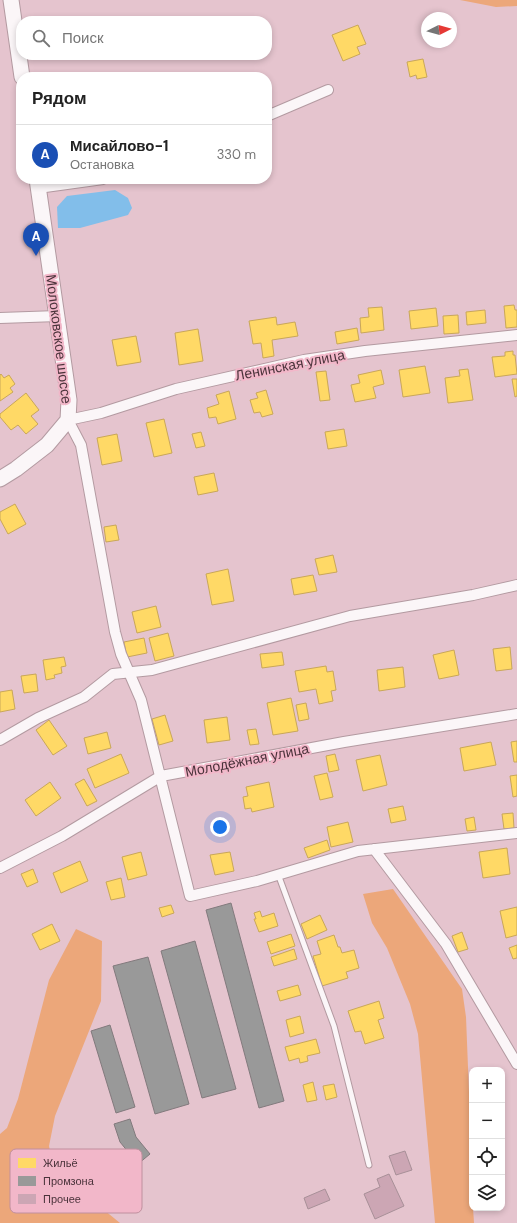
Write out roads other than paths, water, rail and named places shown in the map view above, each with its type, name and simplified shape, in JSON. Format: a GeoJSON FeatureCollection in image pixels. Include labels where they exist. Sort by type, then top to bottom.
{"type":"FeatureCollection","features":[{"type":"Feature","properties":{"kind":"main road"},"geometry":{"type":"LineString","coordinates":[[11,0],[16,35]]}},
{"type":"Feature","properties":{"kind":"main road"},"geometry":{"type":"LineString","coordinates":[[20,60],[21,72]]}},
{"type":"Feature","properties":{"kind":"main road","name":"Молоковское шоссе"},"geometry":{"type":"LineString","coordinates":[[0,479],[48,445],[68,420],[69,400],[38,184]]}},
{"type":"Feature","properties":{"kind":"street"},"geometry":{"type":"LineString","coordinates":[[272,114],[328,90]]}},
{"type":"Feature","properties":{"kind":"street"},"geometry":{"type":"LineString","coordinates":[[0,318],[58,316]]}},
{"type":"Feature","properties":{"kind":"street","name":"Ленинская улица"},"geometry":{"type":"LineString","coordinates":[[68,420],[101,413],[176,389],[304,360],[365,351],[517,335]]}},
{"type":"Feature","properties":{"kind":"street"},"geometry":{"type":"LineString","coordinates":[[68,420],[81,445],[121,654],[141,700],[190,896],[278,874],[358,851],[517,833]]}},
{"type":"Feature","properties":{"kind":"street"},"geometry":{"type":"LineString","coordinates":[[0,740],[38,718],[84,697],[113,674],[152,670],[350,616],[473,595],[517,585]]}},
{"type":"Feature","properties":{"kind":"street","name":"Молодёжная улица"},"geometry":{"type":"LineString","coordinates":[[0,868],[62,836],[161,776],[344,742],[517,714]]}},
{"type":"Feature","properties":{"kind":"street"},"geometry":{"type":"LineString","coordinates":[[374,849],[446,944],[517,1064]]}},
{"type":"Feature","properties":{"kind":"lane"},"geometry":{"type":"LineString","coordinates":[[278,874],[334,1026],[369,1164]]}},
{"type":"Feature","properties":{"kind":"water"},"geometry":{"type":"Polygon","coordinates":[[[115,190],[128,198],[132,208],[128,215],[80,228],[58,228],[57,207],[67,196],[115,190]]]}},
{"type":"Feature","properties":{"kind":"place","name":"Мисайлово-1"},"geometry":{"type":"Point","coordinates":[36,256]}}]}
